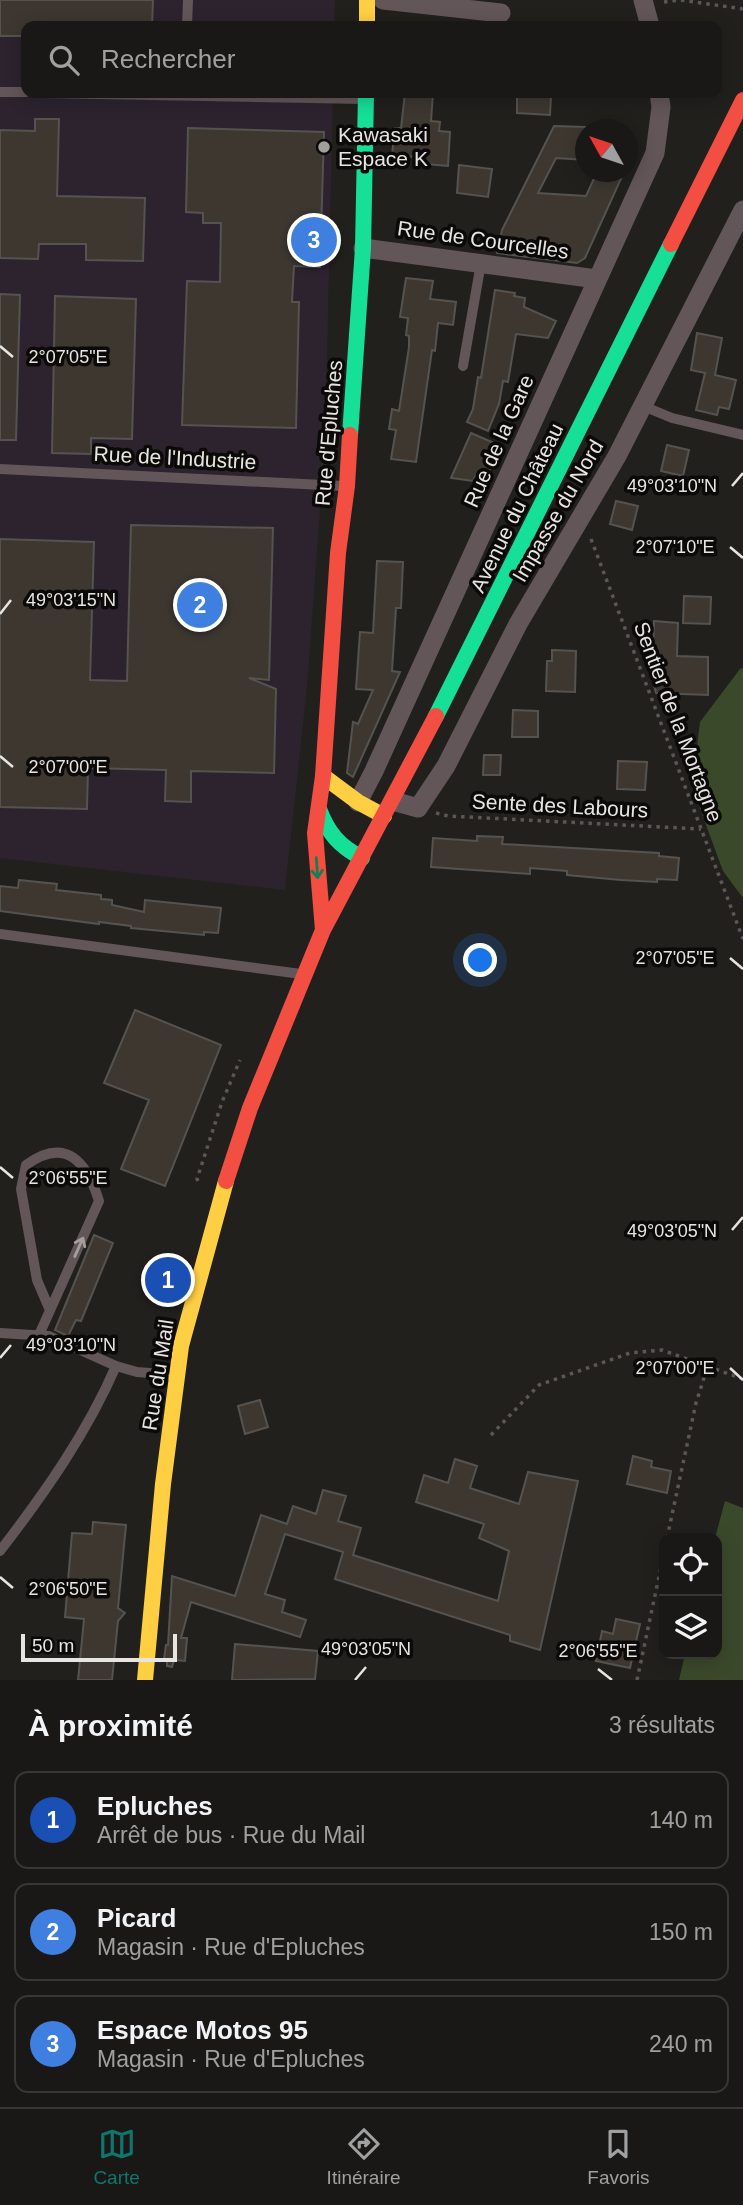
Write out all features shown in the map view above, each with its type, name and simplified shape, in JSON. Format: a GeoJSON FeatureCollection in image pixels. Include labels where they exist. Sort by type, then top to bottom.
{"type":"FeatureCollection","features":[{"type":"Feature","properties":{"kind":"main road"},"geometry":{"type":"LineString","coordinates":[[367,0],[367,21]]}},
{"type":"Feature","properties":{"kind":"main road","name":"Rue d'Epluches"},"geometry":{"type":"LineString","coordinates":[[323,930],[315,833],[323,776],[338,553],[347,486],[363,248],[366,98]]}},
{"type":"Feature","properties":{"kind":"main road","name":"Avenue du Château"},"geometry":{"type":"LineString","coordinates":[[323,930],[420,750],[743,100]]}},
{"type":"Feature","properties":{"kind":"main road"},"geometry":{"type":"LineString","coordinates":[[323,776],[358,802],[388,808]]}},
{"type":"Feature","properties":{"kind":"main road"},"geometry":{"type":"LineString","coordinates":[[319,809],[326,831],[342,848],[362,858]]}},
{"type":"Feature","properties":{"kind":"main road","name":"Rue du Mail"},"geometry":{"type":"LineString","coordinates":[[145,1680],[163,1484],[183,1335],[216,1211],[250,1108],[323,930]]}},
{"type":"Feature","properties":{"kind":"street"},"geometry":{"type":"LineString","coordinates":[[383,0],[501,13]]}},
{"type":"Feature","properties":{"kind":"street"},"geometry":{"type":"LineString","coordinates":[[643,0],[649,21]]}},
{"type":"Feature","properties":{"kind":"street","name":"Rue de la Gare"},"geometry":{"type":"LineString","coordinates":[[358,802],[380,759],[655,153],[660,98]]}},
{"type":"Feature","properties":{"kind":"street","name":"Impasse du Nord"},"geometry":{"type":"LineString","coordinates":[[418,808],[446,766],[518,624],[617,456],[743,210]]}},
{"type":"Feature","properties":{"kind":"street","name":"Rue de Courcelles"},"geometry":{"type":"LineString","coordinates":[[363,248],[597,279]]}},
{"type":"Feature","properties":{"kind":"street"},"geometry":{"type":"LineString","coordinates":[[388,808],[418,808]]}},
{"type":"Feature","properties":{"kind":"lane"},"geometry":{"type":"LineString","coordinates":[[187,21],[188,0]]}},
{"type":"Feature","properties":{"kind":"lane"},"geometry":{"type":"LineString","coordinates":[[0,92],[21,92]]}},
{"type":"Feature","properties":{"kind":"lane"},"geometry":{"type":"LineString","coordinates":[[463,366],[481,262]]}},
{"type":"Feature","properties":{"kind":"lane"},"geometry":{"type":"LineString","coordinates":[[643,406],[672,418],[743,435]]}},
{"type":"Feature","properties":{"kind":"lane","name":"Rue de l'Industrie"},"geometry":{"type":"LineString","coordinates":[[0,469],[347,486]]}},
{"type":"Feature","properties":{"kind":"lane"},"geometry":{"type":"LineString","coordinates":[[0,934],[304,975]]}},
{"type":"Feature","properties":{"kind":"lane"},"geometry":{"type":"LineString","coordinates":[[39,1335],[99,1201],[93,1181],[80,1161],[62,1152],[40,1155],[26,1165],[21,1189],[37,1280],[49,1308]]}},
{"type":"Feature","properties":{"kind":"lane"},"geometry":{"type":"LineString","coordinates":[[0,1333],[49,1336],[116,1366],[137,1372],[178,1376]]}},
{"type":"Feature","properties":{"kind":"lane"},"geometry":{"type":"LineString","coordinates":[[0,1551],[41,1497],[99,1402],[116,1366]]}},
{"type":"Feature","properties":{"kind":"path"},"geometry":{"type":"LineString","coordinates":[[681,0],[743,9]]}},
{"type":"Feature","properties":{"kind":"path","name":"Sentier de la Mortagne"},"geometry":{"type":"LineString","coordinates":[[582,516],[743,939]]}},
{"type":"Feature","properties":{"kind":"path","name":"Sente des Labours"},"geometry":{"type":"LineString","coordinates":[[418,808],[448,816],[702,829]]}},
{"type":"Feature","properties":{"kind":"path"},"geometry":{"type":"LineString","coordinates":[[491,1435],[539,1385],[629,1353],[662,1350],[743,1379]]}},
{"type":"Feature","properties":{"kind":"path"},"geometry":{"type":"LineString","coordinates":[[668,1533],[696,1403],[708,1365]]}},
{"type":"Feature","properties":{"kind":"path"},"geometry":{"type":"LineString","coordinates":[[637,1680],[659,1577]]}},
{"type":"Feature","properties":{"kind":"shaded area"},"geometry":{"type":"Polygon","coordinates":[[[0,0],[335,0],[334,21],[21,21],[21,98],[333,98],[325,441],[307,686],[285,890],[0,858],[0,0]]]}},
{"type":"Feature","properties":{"kind":"green space"},"geometry":{"type":"Polygon","coordinates":[[[743,668],[743,898],[723,871],[692,787],[700,722],[743,668]]]}},
{"type":"Feature","properties":{"kind":"green space"},"geometry":{"type":"Polygon","coordinates":[[[725,1501],[743,1508],[743,1680],[679,1680],[684,1659],[722,1659],[722,1533],[716,1533],[725,1501]]]}},
{"type":"Feature","properties":{"kind":"building"},"geometry":{"type":"Polygon","coordinates":[[[0,0],[153,0],[152,21],[21,21],[21,36],[0,36],[0,0]]]}},
{"type":"Feature","properties":{"kind":"building"},"geometry":{"type":"Polygon","coordinates":[[[404,98],[433,98],[431,121],[440,122],[439,131],[450,132],[448,166],[414,163],[415,157],[392,155],[395,128],[401,128],[404,98]]]}},
{"type":"Feature","properties":{"kind":"building"},"geometry":{"type":"Polygon","coordinates":[[[517,98],[551,98],[550,115],[517,113],[517,98]]]}},
{"type":"Feature","properties":{"kind":"building"},"geometry":{"type":"Polygon","coordinates":[[[35,119],[59,119],[57,196],[145,198],[143,261],[86,260],[86,244],[39,244],[38,259],[0,258],[0,130],[35,131],[35,119]]]}},
{"type":"Feature","properties":{"kind":"building"},"geometry":{"type":"Polygon","coordinates":[[[554,126],[575,127],[575,159],[556,158],[538,193],[586,196],[592,182],[619,182],[585,258],[577,263],[497,253],[502,230],[554,126]]]}},
{"type":"Feature","properties":{"kind":"building"},"geometry":{"type":"Polygon","coordinates":[[[188,128],[324,132],[320,267],[294,266],[292,302],[299,302],[296,428],[182,425],[187,281],[220,282],[221,223],[203,223],[203,213],[186,212],[188,128]]]}},
{"type":"Feature","properties":{"kind":"building"},"geometry":{"type":"Polygon","coordinates":[[[459,165],[492,169],[488,197],[457,193],[459,165]]]}},
{"type":"Feature","properties":{"kind":"building"},"geometry":{"type":"Polygon","coordinates":[[[406,278],[433,281],[430,299],[456,302],[453,325],[438,323],[416,462],[391,459],[396,430],[389,429],[392,409],[399,411],[409,347],[409,336],[406,335],[408,318],[400,317],[406,278]]]}},
{"type":"Feature","properties":{"kind":"building"},"geometry":{"type":"Polygon","coordinates":[[[495,290],[515,293],[514,296],[525,298],[524,307],[556,321],[548,338],[516,334],[508,382],[503,381],[499,404],[488,431],[467,422],[473,409],[478,377],[481,378],[495,290]]]}},
{"type":"Feature","properties":{"kind":"building"},"geometry":{"type":"Polygon","coordinates":[[[0,294],[20,295],[16,440],[0,440],[0,294]]]}},
{"type":"Feature","properties":{"kind":"building"},"geometry":{"type":"Polygon","coordinates":[[[55,296],[136,299],[132,439],[91,438],[91,454],[52,453],[55,296]]]}},
{"type":"Feature","properties":{"kind":"building"},"geometry":{"type":"Polygon","coordinates":[[[697,333],[722,338],[715,375],[736,380],[729,409],[719,407],[717,415],[696,410],[705,373],[691,370],[697,333]]]}},
{"type":"Feature","properties":{"kind":"building"},"geometry":{"type":"Polygon","coordinates":[[[471,433],[501,446],[487,477],[477,473],[473,481],[451,478],[471,433]]]}},
{"type":"Feature","properties":{"kind":"building"},"geometry":{"type":"Polygon","coordinates":[[[667,445],[689,450],[683,476],[661,471],[667,445]]]}},
{"type":"Feature","properties":{"kind":"building"},"geometry":{"type":"Polygon","coordinates":[[[616,501],[638,506],[632,530],[610,524],[616,501]]]}},
{"type":"Feature","properties":{"kind":"building"},"geometry":{"type":"Polygon","coordinates":[[[131,525],[273,528],[269,680],[249,678],[276,689],[274,773],[191,771],[191,802],[165,801],[166,770],[88,768],[87,809],[0,807],[0,539],[94,542],[90,680],[127,681],[131,525]]]}},
{"type":"Feature","properties":{"kind":"building"},"geometry":{"type":"Polygon","coordinates":[[[377,561],[403,562],[401,608],[396,608],[392,671],[400,672],[353,777],[347,773],[353,722],[358,724],[373,690],[356,689],[360,632],[373,633],[377,561]]]}},
{"type":"Feature","properties":{"kind":"building"},"geometry":{"type":"Polygon","coordinates":[[[684,596],[711,597],[710,624],[683,623],[684,596]]]}},
{"type":"Feature","properties":{"kind":"building"},"geometry":{"type":"Polygon","coordinates":[[[654,621],[678,623],[677,656],[708,657],[708,695],[656,693],[646,654],[653,655],[654,621]]]}},
{"type":"Feature","properties":{"kind":"building"},"geometry":{"type":"Polygon","coordinates":[[[552,650],[576,651],[575,692],[546,691],[547,661],[552,661],[552,650]]]}},
{"type":"Feature","properties":{"kind":"building"},"geometry":{"type":"Polygon","coordinates":[[[513,710],[538,711],[538,737],[512,737],[513,710]]]}},
{"type":"Feature","properties":{"kind":"building"},"geometry":{"type":"Polygon","coordinates":[[[484,755],[501,755],[500,775],[483,775],[484,755]]]}},
{"type":"Feature","properties":{"kind":"building"},"geometry":{"type":"Polygon","coordinates":[[[618,761],[647,762],[645,790],[617,789],[618,761]]]}},
{"type":"Feature","properties":{"kind":"building"},"geometry":{"type":"Polygon","coordinates":[[[477,836],[503,837],[502,844],[659,853],[659,856],[679,858],[677,880],[621,880],[567,875],[567,871],[530,868],[530,874],[431,867],[433,838],[477,841],[477,836]]]}},
{"type":"Feature","properties":{"kind":"building"},"geometry":{"type":"Polygon","coordinates":[[[19,880],[57,884],[56,890],[101,895],[101,899],[112,900],[112,905],[144,912],[145,900],[221,908],[218,933],[204,932],[204,935],[131,928],[0,911],[0,886],[18,888],[19,880]]]}},
{"type":"Feature","properties":{"kind":"building"},"geometry":{"type":"Polygon","coordinates":[[[135,1010],[221,1045],[165,1186],[121,1169],[149,1100],[104,1083],[135,1010]]]}},
{"type":"Feature","properties":{"kind":"building"},"geometry":{"type":"Polygon","coordinates":[[[94,1235],[113,1243],[81,1321],[76,1320],[68,1336],[55,1330],[94,1235]]]}},
{"type":"Feature","properties":{"kind":"building"},"geometry":{"type":"Polygon","coordinates":[[[260,1400],[268,1427],[245,1434],[238,1406],[260,1400]]]}},
{"type":"Feature","properties":{"kind":"building"},"geometry":{"type":"Polygon","coordinates":[[[633,1456],[652,1461],[651,1467],[671,1471],[667,1493],[627,1484],[633,1456]]]}},
{"type":"Feature","properties":{"kind":"building"},"geometry":{"type":"Polygon","coordinates":[[[455,1459],[477,1466],[470,1488],[519,1504],[528,1472],[578,1481],[540,1650],[510,1641],[510,1635],[335,1579],[343,1552],[285,1534],[265,1594],[285,1600],[282,1612],[306,1620],[300,1637],[191,1602],[181,1638],[187,1638],[185,1661],[174,1660],[172,1667],[167,1666],[167,1660],[164,1659],[168,1645],[172,1576],[235,1596],[261,1515],[287,1524],[293,1506],[316,1514],[323,1490],[346,1496],[338,1521],[361,1528],[353,1555],[498,1601],[509,1551],[479,1538],[484,1524],[416,1502],[424,1475],[448,1483],[455,1459]]]}},
{"type":"Feature","properties":{"kind":"building"},"geometry":{"type":"Polygon","coordinates":[[[93,1522],[126,1525],[118,1608],[125,1613],[118,1621],[112,1680],[78,1680],[84,1619],[65,1617],[72,1533],[92,1534],[93,1522]]]}},
{"type":"Feature","properties":{"kind":"building"},"geometry":{"type":"Polygon","coordinates":[[[616,1619],[640,1624],[630,1668],[596,1661],[602,1631],[613,1634],[616,1619]]]}},
{"type":"Feature","properties":{"kind":"building"},"geometry":{"type":"Polygon","coordinates":[[[235,1644],[318,1651],[315,1679],[232,1680],[235,1644]]]}},
{"type":"Feature","properties":{"kind":"traffic: fast"},"geometry":{"type":"LineString","coordinates":[[350,435],[363,248],[366,98]]}},
{"type":"Feature","properties":{"kind":"traffic: fast"},"geometry":{"type":"LineString","coordinates":[[436,716],[671,244]]}},
{"type":"Feature","properties":{"kind":"traffic: fast"},"geometry":{"type":"LineString","coordinates":[[319,809],[335,838],[362,858]]}},
{"type":"Feature","properties":{"kind":"traffic: slow"},"geometry":{"type":"LineString","coordinates":[[367,0],[367,21]]}},
{"type":"Feature","properties":{"kind":"traffic: slow"},"geometry":{"type":"LineString","coordinates":[[323,776],[358,802],[384,816]]}},
{"type":"Feature","properties":{"kind":"traffic: slow"},"geometry":{"type":"LineString","coordinates":[[145,1680],[163,1484],[181,1346],[226,1181]]}},
{"type":"Feature","properties":{"kind":"traffic: jam"},"geometry":{"type":"LineString","coordinates":[[671,244],[743,100]]}},
{"type":"Feature","properties":{"kind":"traffic: jam"},"geometry":{"type":"LineString","coordinates":[[323,930],[315,833],[323,776],[338,553],[347,486],[350,435]]}},
{"type":"Feature","properties":{"kind":"traffic: jam"},"geometry":{"type":"LineString","coordinates":[[226,1181],[250,1108],[323,930],[436,716]]}},
{"type":"Feature","properties":{"kind":"place","name":"Kawasaki Espace K"},"geometry":{"type":"Point","coordinates":[324,147]}},
{"type":"Feature","properties":{"kind":"place","name":"Espace Motos 95"},"geometry":{"type":"Point","coordinates":[314,240]}},
{"type":"Feature","properties":{"kind":"place","name":"Picard"},"geometry":{"type":"Point","coordinates":[200,605]}},
{"type":"Feature","properties":{"kind":"place","name":"Epluches"},"geometry":{"type":"Point","coordinates":[168,1280]}}]}
